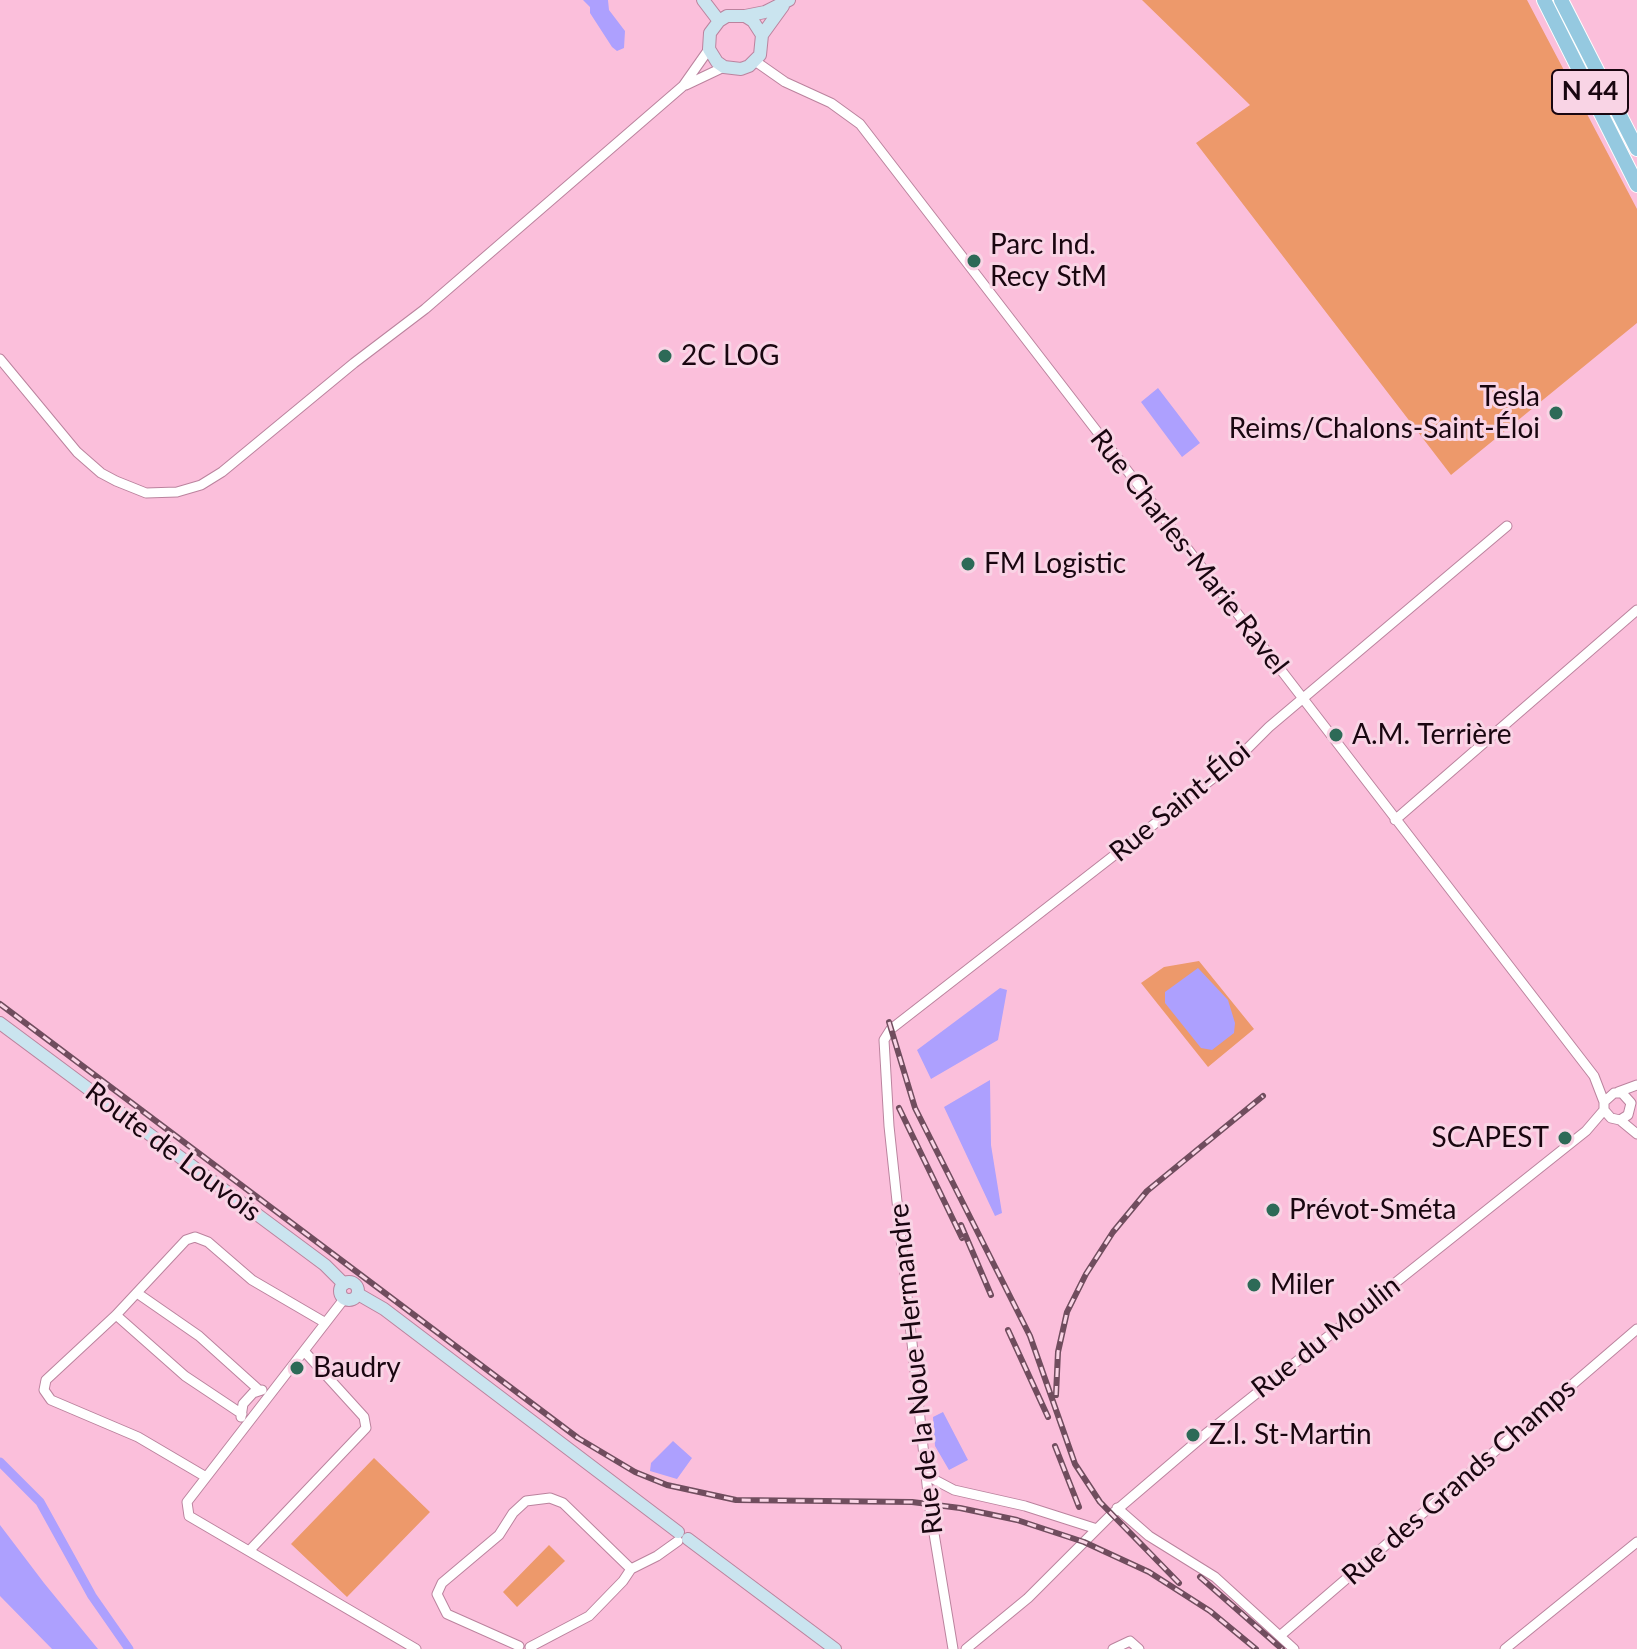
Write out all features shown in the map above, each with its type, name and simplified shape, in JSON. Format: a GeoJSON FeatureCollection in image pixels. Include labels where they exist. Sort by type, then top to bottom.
{"type":"FeatureCollection","features":[{"type":"Feature","properties":{"kind":"main road","name":"N 44"},"geometry":{"type":"LineString","coordinates":[[1544,0],[1637,185]]}},
{"type":"Feature","properties":{"kind":"main road","name":"N 44"},"geometry":{"type":"LineString","coordinates":[[1561,0],[1637,149]]}},
{"type":"Feature","properties":{"kind":"street"},"geometry":{"type":"LineString","coordinates":[[703,0],[719,21]]}},
{"type":"Feature","properties":{"kind":"street"},"geometry":{"type":"LineString","coordinates":[[0,359],[77,452],[101,473],[146,493],[188,490],[222,472],[425,309],[683,86],[709,49],[710,33],[719,21],[727,16],[765,12],[787,2]]}},
{"type":"Feature","properties":{"kind":"street"},"geometry":{"type":"LineString","coordinates":[[762,35],[787,2]]}},
{"type":"Feature","properties":{"kind":"street"},"geometry":{"type":"LineString","coordinates":[[709,49],[724,67],[741,69],[755,61],[762,49],[762,35],[753,21],[745,16]]}},
{"type":"Feature","properties":{"kind":"street","name":"Rue Charles-Marie Ravel"},"geometry":{"type":"LineString","coordinates":[[755,61],[785,82],[831,103],[860,124],[1594,1076],[1629,1098],[1631,1109]]}},
{"type":"Feature","properties":{"kind":"street"},"geometry":{"type":"LineString","coordinates":[[683,86],[724,67]]}},
{"type":"Feature","properties":{"kind":"street","name":"Rue Saint-Éloi"},"geometry":{"type":"LineString","coordinates":[[885,1088],[883,1045],[891,1029],[1234,762],[1269,727],[1507,526]]}},
{"type":"Feature","properties":{"kind":"street"},"geometry":{"type":"LineString","coordinates":[[1395,820],[1637,610]]}},
{"type":"Feature","properties":{"kind":"street","name":"Route de Louvois"},"geometry":{"type":"LineString","coordinates":[[0,1023],[325,1265],[344,1284]]}},
{"type":"Feature","properties":{"kind":"street","name":"Rue Charles-Marie Ravel"},"geometry":{"type":"LineString","coordinates":[[1594,1076],[1604,1106]]}},
{"type":"Feature","properties":{"kind":"street"},"geometry":{"type":"LineString","coordinates":[[1616,1092],[1637,1085]]}},
{"type":"Feature","properties":{"kind":"street","name":"Rue de la Noue Hermandre"},"geometry":{"type":"LineString","coordinates":[[885,1088],[932,1525],[953,1649]]}},
{"type":"Feature","properties":{"kind":"street","name":"Rue du Moulin"},"geometry":{"type":"LineString","coordinates":[[966,1649],[1028,1598],[1117,1508],[1252,1396],[1586,1131],[1616,1092]]}},
{"type":"Feature","properties":{"kind":"street"},"geometry":{"type":"LineString","coordinates":[[1618,1120],[1631,1109],[1637,1096]]}},
{"type":"Feature","properties":{"kind":"street"},"geometry":{"type":"LineString","coordinates":[[1604,1106],[1637,1134]]}},
{"type":"Feature","properties":{"kind":"street"},"geometry":{"type":"LineString","coordinates":[[1631,1109],[1637,1127]]}},
{"type":"Feature","properties":{"kind":"street","name":"Rue du Moulin"},"geometry":{"type":"LineString","coordinates":[[1586,1131],[1618,1120]]}},
{"type":"Feature","properties":{"kind":"street"},"geometry":{"type":"LineString","coordinates":[[206,1477],[138,1437],[47,1396],[46,1380],[116,1315],[186,1240],[201,1238],[252,1280],[324,1322]]}},
{"type":"Feature","properties":{"kind":"street"},"geometry":{"type":"LineString","coordinates":[[344,1299],[340,1291],[344,1284],[354,1284],[358,1294],[370,1299],[461,1366],[681,1537],[835,1649]]}},
{"type":"Feature","properties":{"kind":"street"},"geometry":{"type":"LineString","coordinates":[[137,1293],[206,1341],[259,1390]]}},
{"type":"Feature","properties":{"kind":"street"},"geometry":{"type":"LineString","coordinates":[[344,1299],[352,1300],[358,1294]]}},
{"type":"Feature","properties":{"kind":"street"},"geometry":{"type":"LineString","coordinates":[[344,1299],[187,1502],[189,1516],[416,1649]]}},
{"type":"Feature","properties":{"kind":"street"},"geometry":{"type":"LineString","coordinates":[[116,1315],[185,1376],[242,1414]]}},
{"type":"Feature","properties":{"kind":"street","name":"Rue des Grands Champs"},"geometry":{"type":"LineString","coordinates":[[1281,1635],[1637,1329]]}},
{"type":"Feature","properties":{"kind":"street"},"geometry":{"type":"LineString","coordinates":[[249,1551],[366,1428],[364,1417],[304,1351]]}},
{"type":"Feature","properties":{"kind":"street"},"geometry":{"type":"LineString","coordinates":[[241,1429],[243,1404],[249,1396],[259,1390],[273,1388]]}},
{"type":"Feature","properties":{"kind":"street"},"geometry":{"type":"LineString","coordinates":[[925,1461],[935,1480],[954,1490],[1025,1506],[1097,1529]]}},
{"type":"Feature","properties":{"kind":"street"},"geometry":{"type":"LineString","coordinates":[[631,1569],[563,1503],[550,1498],[526,1501],[513,1513],[499,1535],[442,1583],[437,1594],[447,1614],[518,1648],[526,1643],[530,1648],[589,1616],[631,1569],[657,1556],[681,1537]]}},
{"type":"Feature","properties":{"kind":"street"},"geometry":{"type":"LineString","coordinates":[[1117,1508],[1149,1536],[1215,1577],[1294,1649]]}},
{"type":"Feature","properties":{"kind":"street"},"geometry":{"type":"LineString","coordinates":[[1505,1649],[1637,1542]]}},
{"type":"Feature","properties":{"kind":"street"},"geometry":{"type":"LineString","coordinates":[[1113,1649],[1130,1641],[1139,1649]]}},
{"type":"Feature","properties":{"kind":"shaded area"},"geometry":{"type":"Polygon","coordinates":[[[583,0],[608,0],[609,10],[625,31],[624,48],[617,51],[612,47],[583,0]]]}},
{"type":"Feature","properties":{"kind":"shaded area"},"geometry":{"type":"Polygon","coordinates":[[[1142,0],[1527,0],[1637,209],[1637,323],[1451,475],[1196,143],[1250,105],[1142,0]]]}},
{"type":"Feature","properties":{"kind":"shaded area"},"geometry":{"type":"Polygon","coordinates":[[[1158,388],[1200,443],[1182,457],[1141,402],[1158,388]]]}},
{"type":"Feature","properties":{"kind":"shaded area"},"geometry":{"type":"Polygon","coordinates":[[[1199,961],[1254,1029],[1208,1067],[1141,983],[1164,967],[1199,961]]]}},
{"type":"Feature","properties":{"kind":"shaded area"},"geometry":{"type":"Polygon","coordinates":[[[1198,968],[1228,1000],[1235,1023],[1234,1033],[1212,1050],[1201,1048],[1165,1003],[1165,992],[1198,968]]]}},
{"type":"Feature","properties":{"kind":"shaded area"},"geometry":{"type":"Polygon","coordinates":[[[1000,988],[1007,990],[998,1040],[931,1079],[917,1050],[1000,988]]]}},
{"type":"Feature","properties":{"kind":"shaded area"},"geometry":{"type":"Polygon","coordinates":[[[990,1080],[991,1145],[1002,1213],[995,1216],[944,1107],[990,1080]]]}},
{"type":"Feature","properties":{"kind":"shaded area"},"geometry":{"type":"Polygon","coordinates":[[[943,1412],[968,1460],[949,1470],[935,1446],[933,1417],[943,1412]]]}},
{"type":"Feature","properties":{"kind":"shaded area"},"geometry":{"type":"Polygon","coordinates":[[[673,1441],[692,1458],[677,1479],[650,1471],[651,1463],[673,1441]]]}},
{"type":"Feature","properties":{"kind":"shaded area"},"geometry":{"type":"Polygon","coordinates":[[[374,1458],[430,1512],[347,1597],[291,1544],[374,1458]]]}},
{"type":"Feature","properties":{"kind":"shaded area"},"geometry":{"type":"Polygon","coordinates":[[[0,1525],[98,1649],[52,1649],[0,1596],[0,1525]]]}},
{"type":"Feature","properties":{"kind":"shaded area"},"geometry":{"type":"Polygon","coordinates":[[[549,1545],[565,1561],[517,1607],[503,1592],[549,1545]]]}},
{"type":"Feature","properties":{"kind":"waterway"},"geometry":{"type":"LineString","coordinates":[[0,1462],[40,1502],[92,1596],[129,1649]]}},
{"type":"Feature","properties":{"kind":"railway"},"geometry":{"type":"LineString","coordinates":[[0,1004],[578,1438],[635,1472],[667,1485],[736,1500],[912,1502],[1017,1520],[1084,1542],[1149,1572],[1210,1611],[1256,1649]]}},
{"type":"Feature","properties":{"kind":"railway"},"geometry":{"type":"LineString","coordinates":[[889,1022],[915,1108],[1030,1336],[1075,1464],[1100,1502],[1179,1583]]}},
{"type":"Feature","properties":{"kind":"railway"},"geometry":{"type":"LineString","coordinates":[[1056,1395],[1058,1352],[1067,1312],[1086,1274],[1113,1232],[1147,1191],[1263,1096]]}},
{"type":"Feature","properties":{"kind":"railway"},"geometry":{"type":"LineString","coordinates":[[899,1108],[962,1238]]}},
{"type":"Feature","properties":{"kind":"railway"},"geometry":{"type":"LineString","coordinates":[[961,1225],[991,1295]]}},
{"type":"Feature","properties":{"kind":"railway"},"geometry":{"type":"LineString","coordinates":[[1008,1330],[1048,1417]]}},
{"type":"Feature","properties":{"kind":"railway"},"geometry":{"type":"LineString","coordinates":[[1055,1446],[1079,1507]]}},
{"type":"Feature","properties":{"kind":"railway"},"geometry":{"type":"LineString","coordinates":[[1200,1577],[1282,1649]]}},
{"type":"Feature","properties":{"kind":"place","name":"Parc Ind. Recy StM"},"geometry":{"type":"Point","coordinates":[974,261]}},
{"type":"Feature","properties":{"kind":"place","name":"2C LOG"},"geometry":{"type":"Point","coordinates":[665,356]}},
{"type":"Feature","properties":{"kind":"place","name":"Tesla Reims/Chalons-Saint-Éloi"},"geometry":{"type":"Point","coordinates":[1556,413]}},
{"type":"Feature","properties":{"kind":"place","name":"FM Logistic"},"geometry":{"type":"Point","coordinates":[968,564]}},
{"type":"Feature","properties":{"kind":"place","name":"A.M. Terrière"},"geometry":{"type":"Point","coordinates":[1336,735]}},
{"type":"Feature","properties":{"kind":"place","name":"SCAPEST"},"geometry":{"type":"Point","coordinates":[1565,1138]}},
{"type":"Feature","properties":{"kind":"place","name":"Prévot-Sméta"},"geometry":{"type":"Point","coordinates":[1273,1210]}},
{"type":"Feature","properties":{"kind":"place","name":"Miler"},"geometry":{"type":"Point","coordinates":[1254,1285]}},
{"type":"Feature","properties":{"kind":"place","name":"Baudry"},"geometry":{"type":"Point","coordinates":[297,1368]}},
{"type":"Feature","properties":{"kind":"place","name":"Z.I. St-Martin"},"geometry":{"type":"Point","coordinates":[1193,1435]}}]}
